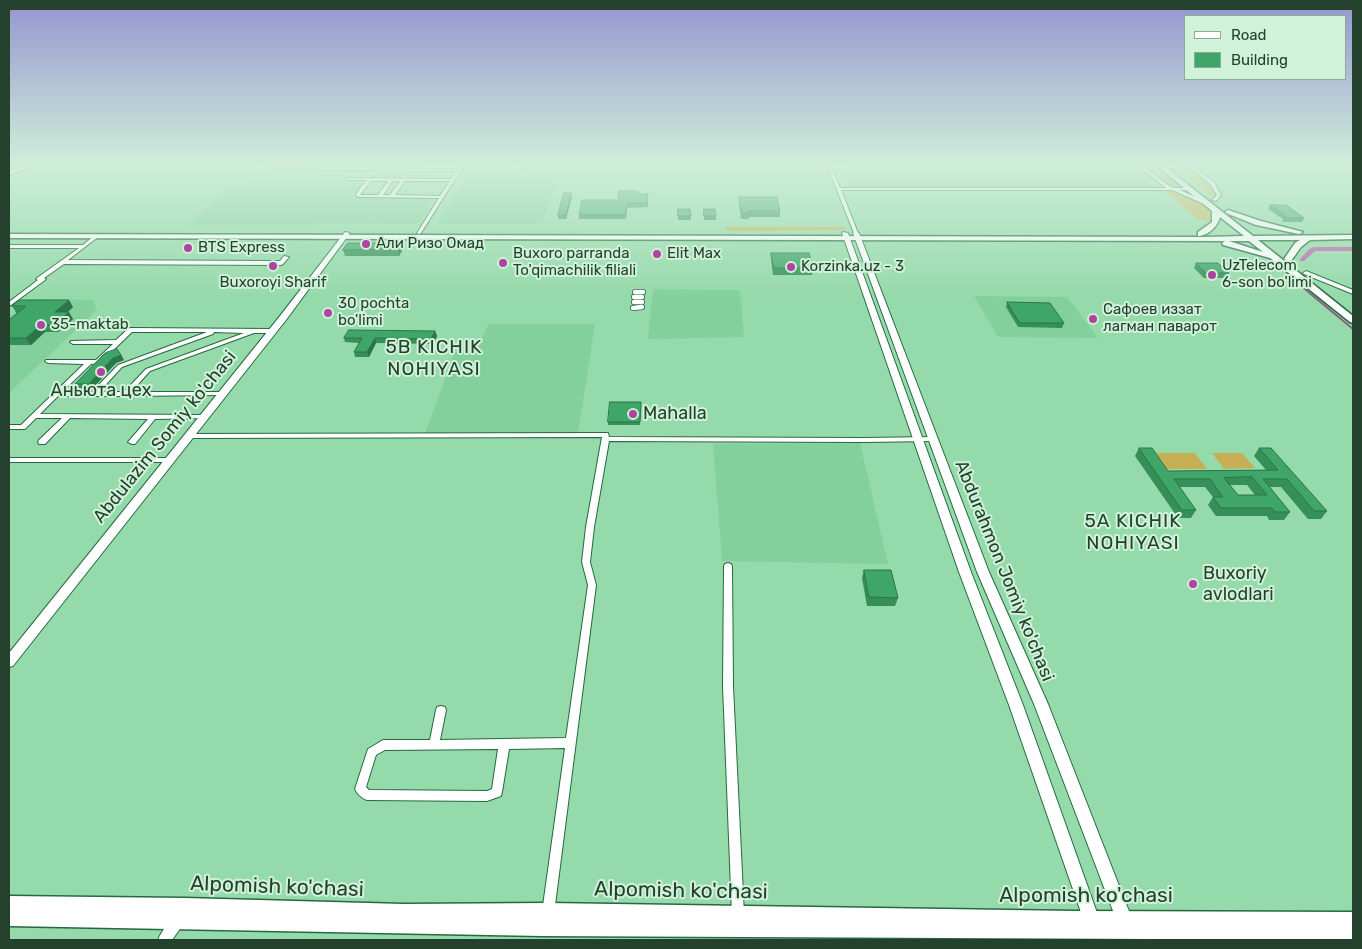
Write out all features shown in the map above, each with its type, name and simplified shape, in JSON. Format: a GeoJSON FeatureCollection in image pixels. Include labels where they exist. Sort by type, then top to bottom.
{"type":"FeatureCollection","features":[{"type":"Feature","properties":{"kind":"main road"},"geometry":{"type":"LineString","coordinates":[[1225,209],[1253,236]]}},
{"type":"Feature","properties":{"kind":"main road"},"geometry":{"type":"LineString","coordinates":[[1202,237],[1216,223],[1218,217],[1215,211]]}},
{"type":"Feature","properties":{"kind":"main road"},"geometry":{"type":"LineString","coordinates":[[1215,211],[1253,236],[1285,261],[1353,320]]}},
{"type":"Feature","properties":{"kind":"main road"},"geometry":{"type":"LineString","coordinates":[[1228,212],[1259,224],[1310,235]]}},
{"type":"Feature","properties":{"kind":"main road"},"geometry":{"type":"LineString","coordinates":[[9,231],[345,235],[1202,237],[1353,235]]}},
{"type":"Feature","properties":{"kind":"main road"},"geometry":{"type":"LineString","coordinates":[[9,236],[96,237],[419,233],[852,236]]}},
{"type":"Feature","properties":{"kind":"main road"},"geometry":{"type":"LineString","coordinates":[[1285,261],[1298,245],[1310,235]]}},
{"type":"Feature","properties":{"kind":"main road"},"geometry":{"type":"LineString","coordinates":[[1202,237],[1285,261],[1306,273],[1353,310]]}},
{"type":"Feature","properties":{"kind":"main road","name":"Alpomish ko'chasi"},"geometry":{"type":"LineString","coordinates":[[9,905],[182,914]]}},
{"type":"Feature","properties":{"kind":"main road"},"geometry":{"type":"LineString","coordinates":[[9,917],[182,914],[542,926],[739,922],[1093,924],[1137,927],[1353,931]]}},
{"type":"Feature","properties":{"kind":"main road","name":"Alpomish ko'chasi"},"geometry":{"type":"LineString","coordinates":[[1137,927],[1353,921]]}},
{"type":"Feature","properties":{"kind":"street"},"geometry":{"type":"LineString","coordinates":[[419,233],[434,209]]}},
{"type":"Feature","properties":{"kind":"street"},"geometry":{"type":"LineString","coordinates":[[844,209],[852,236]]}},
{"type":"Feature","properties":{"kind":"street","name":"Abdulazim Somiy ko'chasi"},"geometry":{"type":"LineString","coordinates":[[9,662],[273,331],[345,235]]}},
{"type":"Feature","properties":{"kind":"street","name":"Abdurahmon Jomiy ko'chasi"},"geometry":{"type":"LineString","coordinates":[[852,236],[984,572],[1137,927]]}},
{"type":"Feature","properties":{"kind":"street","name":"Abdurahmon Jomiy ko'chasi"},"geometry":{"type":"LineString","coordinates":[[852,236],[918,439],[964,572],[1016,705],[1093,924]]}},
{"type":"Feature","properties":{"kind":"street"},"geometry":{"type":"LineString","coordinates":[[9,304],[43,279],[39,279],[96,237]]}},
{"type":"Feature","properties":{"kind":"street"},"geometry":{"type":"LineString","coordinates":[[9,246],[84,247]]}},
{"type":"Feature","properties":{"kind":"street"},"geometry":{"type":"LineString","coordinates":[[62,262],[282,263],[286,257]]}},
{"type":"Feature","properties":{"kind":"street"},"geometry":{"type":"LineString","coordinates":[[1306,273],[1353,292]]}},
{"type":"Feature","properties":{"kind":"street"},"geometry":{"type":"LineString","coordinates":[[642,300],[634,300],[642,300]]}},
{"type":"Feature","properties":{"kind":"street"},"geometry":{"type":"LineString","coordinates":[[48,361],[98,362],[130,330],[273,331]]}},
{"type":"Feature","properties":{"kind":"street"},"geometry":{"type":"LineString","coordinates":[[94,394],[120,366],[218,330]]}},
{"type":"Feature","properties":{"kind":"street"},"geometry":{"type":"LineString","coordinates":[[125,394],[148,370],[255,331]]}},
{"type":"Feature","properties":{"kind":"street"},"geometry":{"type":"LineString","coordinates":[[72,344],[115,344]]}},
{"type":"Feature","properties":{"kind":"street"},"geometry":{"type":"LineString","coordinates":[[9,427],[23,426],[89,362]]}},
{"type":"Feature","properties":{"kind":"street"},"geometry":{"type":"LineString","coordinates":[[55,394],[221,394]]}},
{"type":"Feature","properties":{"kind":"street"},"geometry":{"type":"LineString","coordinates":[[33,416],[205,417]]}},
{"type":"Feature","properties":{"kind":"street"},"geometry":{"type":"LineString","coordinates":[[42,442],[68,416]]}},
{"type":"Feature","properties":{"kind":"street"},"geometry":{"type":"LineString","coordinates":[[132,442],[154,416]]}},
{"type":"Feature","properties":{"kind":"street"},"geometry":{"type":"LineString","coordinates":[[189,436],[605,435],[606,440],[586,562],[592,585],[542,926]]}},
{"type":"Feature","properties":{"kind":"street"},"geometry":{"type":"LineString","coordinates":[[606,440],[933,439]]}},
{"type":"Feature","properties":{"kind":"street"},"geometry":{"type":"LineString","coordinates":[[9,460],[171,460]]}},
{"type":"Feature","properties":{"kind":"street"},"geometry":{"type":"LineString","coordinates":[[728,566],[728,686],[739,922]]}},
{"type":"Feature","properties":{"kind":"street"},"geometry":{"type":"LineString","coordinates":[[434,745],[441,710]]}},
{"type":"Feature","properties":{"kind":"street"},"geometry":{"type":"LineString","coordinates":[[504,744],[497,792],[488,796],[367,795],[360,789],[372,752],[383,744],[570,743]]}},
{"type":"Feature","properties":{"kind":"street"},"geometry":{"type":"LineString","coordinates":[[164,940],[182,914]]}},
{"type":"Feature","properties":{"kind":"shaded area"},"geometry":{"type":"Polygon","coordinates":[[[205,209],[427,209],[419,223],[411,224],[187,225],[205,209]]]}},
{"type":"Feature","properties":{"kind":"shaded area"},"geometry":{"type":"Polygon","coordinates":[[[446,209],[547,209],[542,224],[438,224],[446,209]]]}},
{"type":"Feature","properties":{"kind":"shaded area"},"geometry":{"type":"Polygon","coordinates":[[[1186,209],[1207,209],[1210,221],[1197,219],[1186,209]]]}},
{"type":"Feature","properties":{"kind":"shaded area"},"geometry":{"type":"Polygon","coordinates":[[[725,227],[846,228],[843,230],[726,231],[725,227]]]}},
{"type":"Feature","properties":{"kind":"shaded area"},"geometry":{"type":"Polygon","coordinates":[[[653,289],[740,290],[744,337],[648,339],[653,289]]]}},
{"type":"Feature","properties":{"kind":"shaded area"},"geometry":{"type":"Polygon","coordinates":[[[974,296],[1067,297],[1098,338],[998,337],[974,296]]]}},
{"type":"Feature","properties":{"kind":"shaded area"},"geometry":{"type":"Polygon","coordinates":[[[30,299],[93,300],[97,310],[9,393],[9,316],[30,299]]]}},
{"type":"Feature","properties":{"kind":"shaded area"},"geometry":{"type":"Polygon","coordinates":[[[489,324],[595,324],[578,434],[425,433],[455,352],[475,352],[489,324]]]}},
{"type":"Feature","properties":{"kind":"shaded area"},"geometry":{"type":"Polygon","coordinates":[[[860,443],[888,564],[722,561],[713,444],[860,443]]]}},
{"type":"Feature","properties":{"kind":"shaded area"},"geometry":{"type":"Polygon","coordinates":[[[1155,453],[1195,453],[1207,469],[1166,469],[1155,453]]]}},
{"type":"Feature","properties":{"kind":"shaded area"},"geometry":{"type":"Polygon","coordinates":[[[1212,453],[1242,453],[1255,468],[1224,469],[1212,453]]]}},
{"type":"Feature","properties":{"kind":"building"},"geometry":{"type":"Polygon","coordinates":[[[560,209],[567,209],[566,215],[558,215],[560,209]]]}},
{"type":"Feature","properties":{"kind":"building"},"geometry":{"type":"Polygon","coordinates":[[[580,209],[626,209],[626,215],[579,215],[580,209]]]}},
{"type":"Feature","properties":{"kind":"building"},"geometry":{"type":"Polygon","coordinates":[[[678,209],[690,209],[691,216],[678,216],[678,209]]]}},
{"type":"Feature","properties":{"kind":"building"},"geometry":{"type":"Polygon","coordinates":[[[704,209],[715,209],[716,216],[704,216],[704,209]]]}},
{"type":"Feature","properties":{"kind":"building"},"geometry":{"type":"Polygon","coordinates":[[[741,209],[780,209],[780,211],[749,211],[750,213],[742,213],[741,209]]]}},
{"type":"Feature","properties":{"kind":"building"},"geometry":{"type":"Polygon","coordinates":[[[1276,209],[1292,209],[1304,218],[1284,218],[1285,215],[1276,209]]]}},
{"type":"Feature","properties":{"kind":"building"},"geometry":{"type":"Polygon","coordinates":[[[348,243],[401,243],[398,249],[343,250],[348,243]]]}},
{"type":"Feature","properties":{"kind":"building"},"geometry":{"type":"Polygon","coordinates":[[[771,253],[809,253],[813,268],[774,268],[771,253]]]}},
{"type":"Feature","properties":{"kind":"building"},"geometry":{"type":"Polygon","coordinates":[[[1196,263],[1218,263],[1229,273],[1206,273],[1196,263]]]}},
{"type":"Feature","properties":{"kind":"building"},"geometry":{"type":"Polygon","coordinates":[[[20,300],[69,300],[55,312],[69,312],[54,325],[41,325],[26,338],[9,338],[9,320],[26,306],[12,306],[20,300]]]}},
{"type":"Feature","properties":{"kind":"building"},"geometry":{"type":"Polygon","coordinates":[[[1007,302],[1050,303],[1064,323],[1020,323],[1007,302]]]}},
{"type":"Feature","properties":{"kind":"building"},"geometry":{"type":"Polygon","coordinates":[[[349,330],[435,331],[431,339],[375,338],[367,352],[354,352],[362,338],[344,338],[349,330]]]}},
{"type":"Feature","properties":{"kind":"building"},"geometry":{"type":"Polygon","coordinates":[[[117,349],[121,355],[113,358],[89,384],[75,384],[105,353],[117,349]]]}},
{"type":"Feature","properties":{"kind":"building","name":"Mahalla"},"geometry":{"type":"Polygon","coordinates":[[[610,402],[641,402],[640,422],[608,422],[610,402]]]}},
{"type":"Feature","properties":{"kind":"building"},"geometry":{"type":"Polygon","coordinates":[[[1139,448],[1152,448],[1168,471],[1278,470],[1259,448],[1271,448],[1327,511],[1314,511],[1287,479],[1263,479],[1290,512],[1275,512],[1272,508],[1221,508],[1213,497],[1223,497],[1210,479],[1174,479],[1196,510],[1182,510],[1139,448]],[[1252,477],[1224,478],[1238,495],[1267,495],[1252,477]]]}},
{"type":"Feature","properties":{"kind":"building"},"geometry":{"type":"Polygon","coordinates":[[[864,570],[891,570],[898,598],[869,597],[864,570]]]}},
{"type":"Feature","properties":{"kind":"waterway"},"geometry":{"type":"LineString","coordinates":[[1302,260],[1314,249],[1353,249]]}},
{"type":"Feature","properties":{"kind":"waterway"},"geometry":{"type":"LineString","coordinates":[[1292,273],[1289,276],[1353,329]]}},
{"type":"Feature","properties":{"kind":"place","name":"Али Ризо Омад"},"geometry":{"type":"Point","coordinates":[366,244]}},
{"type":"Feature","properties":{"kind":"place","name":"BTS Express"},"geometry":{"type":"Point","coordinates":[188,248]}},
{"type":"Feature","properties":{"kind":"place","name":"Elit Max"},"geometry":{"type":"Point","coordinates":[657,254]}},
{"type":"Feature","properties":{"kind":"place","name":"Buxoro parranda To'qimachilik filiali"},"geometry":{"type":"Point","coordinates":[503,263]}},
{"type":"Feature","properties":{"kind":"place","name":"Buxoroyi Sharif"},"geometry":{"type":"Point","coordinates":[273,266]}},
{"type":"Feature","properties":{"kind":"place","name":"Korzinka.uz - 3"},"geometry":{"type":"Point","coordinates":[791,267]}},
{"type":"Feature","properties":{"kind":"place","name":"UzTelecom 6-son bo'limi"},"geometry":{"type":"Point","coordinates":[1212,275]}},
{"type":"Feature","properties":{"kind":"place","name":"30 pochta bo'limi"},"geometry":{"type":"Point","coordinates":[328,313]}},
{"type":"Feature","properties":{"kind":"place","name":"Сафоев иззат лагман паварот"},"geometry":{"type":"Point","coordinates":[1093,319]}},
{"type":"Feature","properties":{"kind":"place","name":"35-maktab"},"geometry":{"type":"Point","coordinates":[41,325]}},
{"type":"Feature","properties":{"kind":"place","name":"Аньюта цех"},"geometry":{"type":"Point","coordinates":[101,372]}},
{"type":"Feature","properties":{"kind":"place","name":"Mahalla"},"geometry":{"type":"Point","coordinates":[633,414]}},
{"type":"Feature","properties":{"kind":"place","name":"Buxoriy avlodlari"},"geometry":{"type":"Point","coordinates":[1193,584]}},
{"type":"Feature","properties":{"kind":"district","name":"5B KICHIK NOHIYASI"},"geometry":{"type":"Point","coordinates":[434,359]}},
{"type":"Feature","properties":{"kind":"district","name":"5A KICHIK NOHIYASI"},"geometry":{"type":"Point","coordinates":[1133,533]}}]}
